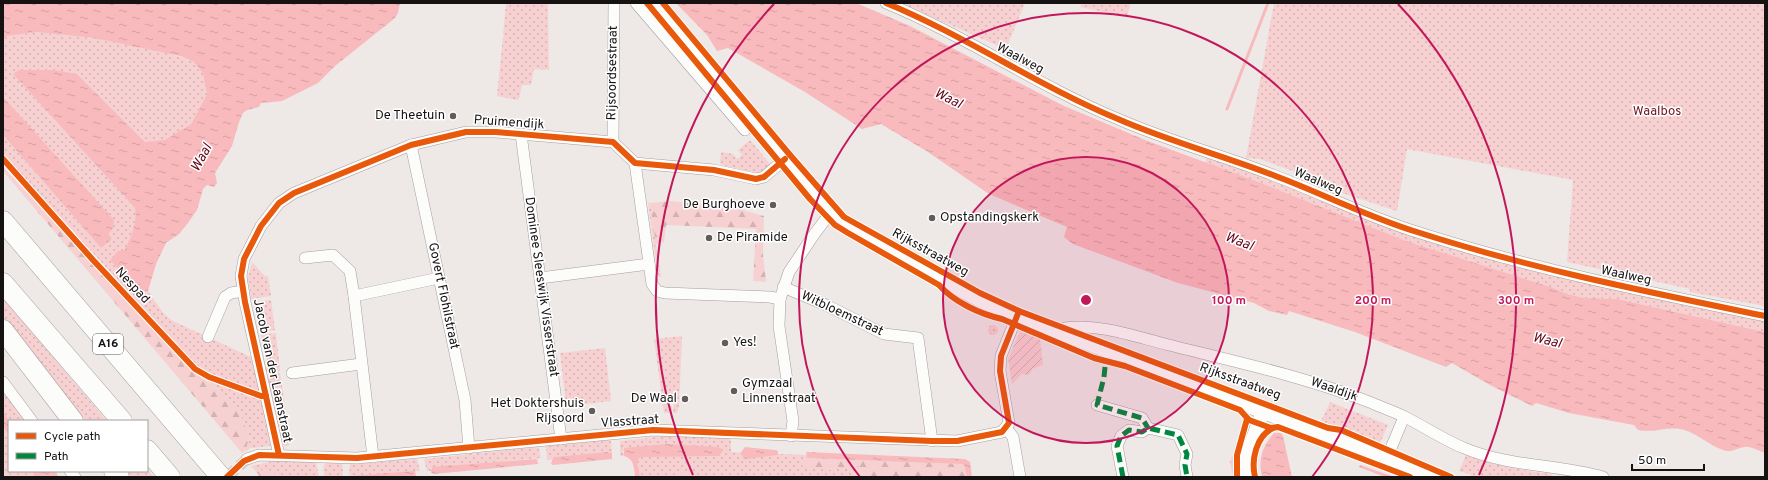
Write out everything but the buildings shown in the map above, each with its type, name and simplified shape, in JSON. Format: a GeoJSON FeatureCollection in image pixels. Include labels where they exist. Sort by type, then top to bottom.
{"type":"FeatureCollection","features":[{"type":"Feature","properties":{"kind":"highway","name":"A16"},"geometry":{"type":"LineString","coordinates":[[3,221],[217,472]]}},
{"type":"Feature","properties":{"kind":"highway"},"geometry":{"type":"LineString","coordinates":[[3,283],[121,420]]}},
{"type":"Feature","properties":{"kind":"highway"},"geometry":{"type":"LineString","coordinates":[[3,330],[72,420]]}},
{"type":"Feature","properties":{"kind":"highway"},"geometry":{"type":"LineString","coordinates":[[148,451],[170,477]]}},
{"type":"Feature","properties":{"kind":"street","name":"Rijsoordsestraat"},"geometry":{"type":"LineString","coordinates":[[613,142],[614,3]]}},
{"type":"Feature","properties":{"kind":"street","name":"Rijksstraatweg"},"geometry":{"type":"LineString","coordinates":[[636,3],[754,122],[831,212],[848,227],[961,291],[1017,316],[1431,477]]}},
{"type":"Feature","properties":{"kind":"street","name":"Rijksstraatweg"},"geometry":{"type":"LineString","coordinates":[[654,3],[691,57]]}},
{"type":"Feature","properties":{"kind":"street","name":"Waalweg"},"geometry":{"type":"LineString","coordinates":[[886,3],[948,33],[1045,86],[1116,119],[1274,175],[1340,204],[1396,225],[1554,272],[1765,316]]}},
{"type":"Feature","properties":{"kind":"street","name":"Pruimendijk"},"geometry":{"type":"LineString","coordinates":[[243,291],[241,276],[244,259],[261,226],[279,203],[294,193],[410,145],[466,132],[496,132],[613,142]]}},
{"type":"Feature","properties":{"kind":"street","name":"Dominee Sleeswijk Visserstraat"},"geometry":{"type":"LineString","coordinates":[[521,134],[561,439]]}},
{"type":"Feature","properties":{"kind":"street"},"geometry":{"type":"LineString","coordinates":[[613,142],[635,163],[652,284],[657,291],[665,293],[770,297],[780,300]]}},
{"type":"Feature","properties":{"kind":"street","name":"Govert Flohilstraat"},"geometry":{"type":"LineString","coordinates":[[410,145],[465,400],[469,448]]}},
{"type":"Feature","properties":{"kind":"street"},"geometry":{"type":"LineString","coordinates":[[635,163],[714,170],[756,179],[764,177],[785,159]]}},
{"type":"Feature","properties":{"kind":"street"},"geometry":{"type":"LineString","coordinates":[[791,436],[793,421],[779,326],[780,300],[783,287],[790,272],[813,236],[831,212]]}},
{"type":"Feature","properties":{"kind":"street"},"geometry":{"type":"LineString","coordinates":[[305,258],[333,255],[350,270],[373,457]]}},
{"type":"Feature","properties":{"kind":"street"},"geometry":{"type":"LineString","coordinates":[[540,278],[649,264]]}},
{"type":"Feature","properties":{"kind":"street"},"geometry":{"type":"LineString","coordinates":[[354,296],[439,278]]}},
{"type":"Feature","properties":{"kind":"street","name":"Witbloemstraat"},"geometry":{"type":"LineString","coordinates":[[783,287],[826,305],[884,334],[918,338],[932,441]]}},
{"type":"Feature","properties":{"kind":"street"},"geometry":{"type":"LineString","coordinates":[[208,337],[225,297],[231,293],[243,291]]}},
{"type":"Feature","properties":{"kind":"street","name":"Jacob van der Laanstraat"},"geometry":{"type":"LineString","coordinates":[[243,291],[279,455]]}},
{"type":"Feature","properties":{"kind":"street"},"geometry":{"type":"LineString","coordinates":[[1017,316],[1001,356],[1000,371],[1009,423],[1006,428],[1013,437],[1020,477]]}},
{"type":"Feature","properties":{"kind":"street","name":"Waaldijk"},"geometry":{"type":"LineString","coordinates":[[1062,334],[1065,328],[1079,326],[1117,332],[1272,370],[1333,389],[1404,417],[1464,448],[1492,457],[1525,464],[1584,471],[1603,477]]}},
{"type":"Feature","properties":{"kind":"street"},"geometry":{"type":"LineString","coordinates":[[292,372],[361,364]]}},
{"type":"Feature","properties":{"kind":"street"},"geometry":{"type":"LineString","coordinates":[[3,382],[31,420]]}},
{"type":"Feature","properties":{"kind":"street"},"geometry":{"type":"LineString","coordinates":[[1096,405],[1142,418],[1148,428],[1178,435],[1187,454],[1185,465],[1187,477]]}},
{"type":"Feature","properties":{"kind":"street"},"geometry":{"type":"LineString","coordinates":[[1247,477],[1246,458],[1263,411]]}},
{"type":"Feature","properties":{"kind":"street"},"geometry":{"type":"LineString","coordinates":[[1386,460],[1404,417]]}},
{"type":"Feature","properties":{"kind":"street","name":"Vlasstraat"},"geometry":{"type":"LineString","coordinates":[[279,455],[356,458],[373,457],[653,430],[957,441],[1002,432],[1006,428]]}},
{"type":"Feature","properties":{"kind":"street"},"geometry":{"type":"LineString","coordinates":[[1123,477],[1118,446],[1120,436],[1128,430],[1142,432],[1148,428]]}},
{"type":"Feature","properties":{"kind":"street"},"geometry":{"type":"LineString","coordinates":[[248,459],[259,455],[279,455]]}},
{"type":"Feature","properties":{"kind":"green space"},"geometry":{"type":"Polygon","coordinates":[[[506,3],[548,3],[549,70],[534,69],[531,85],[522,85],[519,99],[517,100],[497,96],[503,37],[505,37],[503,35],[506,3]]]}},
{"type":"Feature","properties":{"kind":"green space"},"geometry":{"type":"Polygon","coordinates":[[[899,3],[1025,3],[1006,49],[899,3]]]}},
{"type":"Feature","properties":{"kind":"green space"},"geometry":{"type":"Polygon","coordinates":[[[1082,3],[1131,3],[1127,17],[1080,7],[1082,3]]]}},
{"type":"Feature","properties":{"kind":"green space","name":"Waalbos"},"geometry":{"type":"Polygon","coordinates":[[[1274,3],[1765,3],[1765,306],[1690,292],[1690,289],[1567,262],[1573,180],[1407,149],[1397,211],[1321,186],[1319,190],[1306,183],[1309,177],[1260,159],[1246,158],[1274,3]]]}},
{"type":"Feature","properties":{"kind":"green space"},"geometry":{"type":"Polygon","coordinates":[[[36,32],[94,38],[165,52],[193,61],[204,74],[207,94],[191,124],[165,141],[145,142],[77,74],[13,74],[135,208],[135,220],[131,236],[124,252],[118,252],[128,279],[140,292],[148,291],[164,314],[173,321],[251,357],[253,364],[255,364],[259,392],[252,391],[225,381],[200,368],[194,363],[3,155],[3,135],[101,248],[113,228],[3,97],[3,39],[7,36],[36,32]]]}},
{"type":"Feature","properties":{"kind":"green space"},"geometry":{"type":"Polygon","coordinates":[[[750,140],[770,164],[763,171],[757,173],[722,165],[720,163],[721,152],[733,154],[737,159],[742,155],[738,150],[750,140]]]}},
{"type":"Feature","properties":{"kind":"green space"},"geometry":{"type":"Polygon","coordinates":[[[1207,157],[1284,184],[1383,225],[1765,319],[1765,332],[1617,299],[1584,298],[1567,294],[1406,241],[1264,184],[1205,163],[1207,157]]]}},
{"type":"Feature","properties":{"kind":"green space"},"geometry":{"type":"Polygon","coordinates":[[[3,167],[190,368],[238,408],[250,439],[242,453],[3,171],[3,167]]]}},
{"type":"Feature","properties":{"kind":"green space"},"geometry":{"type":"Polygon","coordinates":[[[671,201],[739,209],[764,216],[763,255],[766,282],[753,281],[756,229],[666,225],[664,242],[656,244],[650,203],[671,201]]]}},
{"type":"Feature","properties":{"kind":"green space"},"geometry":{"type":"Polygon","coordinates":[[[648,203],[650,203],[661,277],[658,277],[648,203]]]}},
{"type":"Feature","properties":{"kind":"green space"},"geometry":{"type":"Polygon","coordinates":[[[252,262],[265,276],[268,276],[271,296],[251,299],[248,277],[252,262]]]}},
{"type":"Feature","properties":{"kind":"green space"},"geometry":{"type":"Polygon","coordinates":[[[3,298],[106,420],[84,420],[3,319],[3,298]]]}},
{"type":"Feature","properties":{"kind":"green space"},"geometry":{"type":"Polygon","coordinates":[[[271,300],[275,330],[260,332],[253,302],[271,300]]]}},
{"type":"Feature","properties":{"kind":"green space"},"geometry":{"type":"Polygon","coordinates":[[[991,325],[995,325],[997,326],[997,334],[991,335],[988,332],[988,328],[991,325]]]}},
{"type":"Feature","properties":{"kind":"green space"},"geometry":{"type":"Polygon","coordinates":[[[1020,331],[1040,338],[1043,365],[1032,369],[1029,375],[1022,374],[1012,384],[1008,359],[1020,331]]]}},
{"type":"Feature","properties":{"kind":"green space"},"geometry":{"type":"Polygon","coordinates":[[[276,333],[280,371],[266,372],[265,368],[268,365],[261,335],[276,333]]]}},
{"type":"Feature","properties":{"kind":"green space"},"geometry":{"type":"Polygon","coordinates":[[[682,336],[679,406],[677,413],[673,413],[674,400],[669,400],[669,406],[672,406],[672,413],[664,413],[654,339],[682,336]]]}},
{"type":"Feature","properties":{"kind":"green space"},"geometry":{"type":"Polygon","coordinates":[[[605,348],[611,401],[566,406],[560,353],[605,348]]]}},
{"type":"Feature","properties":{"kind":"green space"},"geometry":{"type":"Polygon","coordinates":[[[280,373],[286,413],[276,415],[267,375],[280,373]]]}},
{"type":"Feature","properties":{"kind":"green space"},"geometry":{"type":"Polygon","coordinates":[[[201,376],[263,401],[272,443],[270,446],[251,448],[242,453],[250,439],[238,408],[201,376]]]}},
{"type":"Feature","properties":{"kind":"green space"},"geometry":{"type":"Polygon","coordinates":[[[3,388],[27,420],[9,420],[3,412],[3,388]]]}},
{"type":"Feature","properties":{"kind":"green space"},"geometry":{"type":"Polygon","coordinates":[[[1330,402],[1388,425],[1380,443],[1321,421],[1330,402]]]}},
{"type":"Feature","properties":{"kind":"green space"},"geometry":{"type":"Polygon","coordinates":[[[286,417],[289,446],[283,445],[276,418],[286,417]]]}},
{"type":"Feature","properties":{"kind":"green space"},"geometry":{"type":"Polygon","coordinates":[[[3,427],[8,434],[8,472],[33,472],[34,477],[3,477],[3,427]]]}},
{"type":"Feature","properties":{"kind":"green space"},"geometry":{"type":"Polygon","coordinates":[[[664,436],[729,438],[731,441],[731,452],[961,461],[966,465],[969,477],[638,477],[635,454],[720,448],[667,444],[623,451],[624,456],[620,456],[620,441],[664,436]]]}},
{"type":"Feature","properties":{"kind":"green space"},"geometry":{"type":"Polygon","coordinates":[[[611,441],[612,453],[607,452],[553,457],[551,460],[547,460],[546,446],[611,441]]]}},
{"type":"Feature","properties":{"kind":"green space"},"geometry":{"type":"Polygon","coordinates":[[[539,448],[541,458],[431,468],[431,471],[427,471],[424,459],[539,448]]]}},
{"type":"Feature","properties":{"kind":"green space"},"geometry":{"type":"Polygon","coordinates":[[[1466,455],[1498,465],[1552,474],[1551,477],[1471,477],[1471,475],[1459,471],[1466,455]]]}},
{"type":"Feature","properties":{"kind":"green space"},"geometry":{"type":"Polygon","coordinates":[[[1232,457],[1235,457],[1236,477],[1233,477],[1230,462],[1232,457]]]}},
{"type":"Feature","properties":{"kind":"green space"},"geometry":{"type":"Polygon","coordinates":[[[807,458],[963,464],[967,477],[861,477],[859,466],[831,470],[803,468],[801,461],[807,458]]]}},
{"type":"Feature","properties":{"kind":"green space"},"geometry":{"type":"Polygon","coordinates":[[[417,459],[420,471],[353,477],[349,475],[350,464],[417,459]]]}},
{"type":"Feature","properties":{"kind":"green space"},"geometry":{"type":"Polygon","coordinates":[[[273,461],[316,462],[319,477],[278,477],[269,470],[256,471],[251,466],[273,461]]]}},
{"type":"Feature","properties":{"kind":"green space"},"geometry":{"type":"Polygon","coordinates":[[[326,462],[342,462],[343,477],[325,477],[323,469],[326,462]]]}},
{"type":"Feature","properties":{"kind":"green space"},"geometry":{"type":"Polygon","coordinates":[[[148,469],[154,477],[132,477],[128,472],[148,472],[148,469]]]}},
{"type":"Feature","properties":{"kind":"green space"},"geometry":{"type":"Polygon","coordinates":[[[269,470],[278,477],[260,477],[256,471],[269,470]]]}},
{"type":"Feature","properties":{"kind":"green space"},"geometry":{"type":"Polygon","coordinates":[[[691,472],[692,477],[659,477],[691,472]]]}},
{"type":"Feature","properties":{"kind":"water","name":"Waal"},"geometry":{"type":"Polygon","coordinates":[[[3,3],[400,3],[398,13],[395,18],[335,66],[318,83],[282,101],[261,103],[259,107],[247,110],[243,113],[232,146],[215,173],[217,183],[214,187],[207,185],[203,189],[197,210],[179,234],[166,243],[156,264],[148,291],[140,292],[110,260],[118,251],[124,251],[127,246],[134,225],[135,208],[13,74],[19,70],[55,70],[77,74],[145,142],[165,140],[191,124],[207,94],[203,73],[193,61],[180,56],[94,38],[36,32],[7,36],[3,39],[3,3]]]}},
{"type":"Feature","properties":{"kind":"water","name":"Waal"},"geometry":{"type":"Polygon","coordinates":[[[676,3],[856,3],[910,26],[1062,105],[1145,140],[1264,184],[1406,241],[1553,288],[1567,294],[1584,298],[1617,299],[1765,332],[1765,453],[1747,447],[1727,451],[1692,433],[1680,429],[1643,431],[1638,430],[1634,425],[1569,413],[1536,403],[1532,406],[1490,385],[1452,363],[1446,367],[1355,332],[1289,311],[1287,315],[1269,311],[1254,303],[1178,283],[1073,244],[1064,237],[1067,227],[989,194],[928,152],[881,124],[862,129],[805,92],[728,48],[717,51],[707,35],[676,3]]]}},
{"type":"Feature","properties":{"kind":"water"},"geometry":{"type":"Polygon","coordinates":[[[3,97],[114,220],[113,228],[109,234],[111,240],[101,248],[3,135],[3,97]]]}},
{"type":"Feature","properties":{"kind":"water"},"geometry":{"type":"Polygon","coordinates":[[[3,412],[9,420],[8,420],[8,434],[3,427],[3,412]]]}},
{"type":"Feature","properties":{"kind":"water"},"geometry":{"type":"Polygon","coordinates":[[[1274,433],[1281,433],[1283,436],[1292,477],[1262,477],[1260,464],[1262,454],[1266,443],[1274,433]]]}},
{"type":"Feature","properties":{"kind":"water"},"geometry":{"type":"Polygon","coordinates":[[[667,444],[718,447],[722,449],[722,452],[719,456],[641,457],[637,462],[640,477],[635,477],[632,461],[624,456],[624,448],[667,444]]]}},
{"type":"Feature","properties":{"kind":"water"},"geometry":{"type":"Polygon","coordinates":[[[745,447],[775,450],[778,451],[778,455],[746,459],[743,458],[741,452],[745,447]]]}},
{"type":"Feature","properties":{"kind":"water"},"geometry":{"type":"Polygon","coordinates":[[[607,452],[612,453],[612,459],[551,464],[553,457],[607,452]]]}},
{"type":"Feature","properties":{"kind":"water"},"geometry":{"type":"Polygon","coordinates":[[[806,452],[965,459],[970,462],[972,477],[967,477],[963,464],[807,458],[806,452]]]}},
{"type":"Feature","properties":{"kind":"water"},"geometry":{"type":"Polygon","coordinates":[[[537,459],[538,464],[433,474],[431,472],[432,467],[537,459]]]}},
{"type":"Feature","properties":{"kind":"water"},"geometry":{"type":"Polygon","coordinates":[[[1360,465],[1394,477],[1385,477],[1359,467],[1360,465]]]}},
{"type":"Feature","properties":{"kind":"water"},"geometry":{"type":"Polygon","coordinates":[[[415,471],[416,477],[353,477],[353,476],[415,471]]]}},
{"type":"Feature","properties":{"kind":"water"},"geometry":{"type":"Polygon","coordinates":[[[33,472],[56,472],[58,477],[34,477],[33,472]]]}},
{"type":"Feature","properties":{"kind":"waterway"},"geometry":{"type":"LineString","coordinates":[[1227,109],[1268,3]]}},
{"type":"Feature","properties":{"kind":"tunnel"},"geometry":{"type":"LineString","coordinates":[[227,477],[247,459]]}},
{"type":"Feature","properties":{"kind":"marked path"},"geometry":{"type":"LineString","coordinates":[[1105,367],[1097,405],[1142,418],[1148,428]]}},
{"type":"Feature","properties":{"kind":"marked path"},"geometry":{"type":"LineString","coordinates":[[1123,477],[1117,446],[1121,436],[1129,430],[1142,432],[1148,428],[1178,435],[1187,454],[1185,465],[1187,477]]}},
{"type":"Feature","properties":{"kind":"cycle path"},"geometry":{"type":"LineString","coordinates":[[647,3],[810,199],[835,225],[939,285],[952,297],[976,311],[1002,319],[1094,358],[1125,366],[1240,410],[1249,420],[1271,428],[1278,427],[1410,477]]}},
{"type":"Feature","properties":{"kind":"cycle path"},"geometry":{"type":"LineString","coordinates":[[663,3],[844,217],[980,293],[1019,311],[1328,428],[1341,430],[1451,477]]}},
{"type":"Feature","properties":{"kind":"cycle path"},"geometry":{"type":"LineString","coordinates":[[886,3],[945,30],[1059,92],[1088,106],[1137,127],[1273,175],[1399,226],[1460,245],[1547,269],[1634,289],[1765,316]]}},
{"type":"Feature","properties":{"kind":"cycle path"},"geometry":{"type":"LineString","coordinates":[[279,455],[245,302],[241,276],[244,259],[261,226],[279,203],[294,193],[411,145],[466,132],[496,132],[613,142],[635,163],[714,170],[756,179],[764,177],[785,159]]}},
{"type":"Feature","properties":{"kind":"cycle path","name":"Nespad"},"geometry":{"type":"LineString","coordinates":[[3,159],[93,260],[195,369],[209,377],[261,396],[266,396]]}},
{"type":"Feature","properties":{"kind":"cycle path"},"geometry":{"type":"LineString","coordinates":[[227,477],[244,461],[259,455],[357,458],[653,430],[932,441],[957,441],[1002,432],[1009,423],[1000,371],[1001,356],[1019,311]]}},
{"type":"Feature","properties":{"kind":"cycle path"},"geometry":{"type":"LineString","coordinates":[[1237,477],[1237,455],[1247,419]]}},
{"type":"Feature","properties":{"kind":"cycle path"},"geometry":{"type":"LineString","coordinates":[[1255,477],[1254,456],[1256,449],[1262,437],[1273,428]]}},
{"type":"Feature","properties":{"kind":"place","name":"De Theetuin"},"geometry":{"type":"Point","coordinates":[453,116]}},
{"type":"Feature","properties":{"kind":"place","name":"De Burghoeve"},"geometry":{"type":"Point","coordinates":[773,205]}},
{"type":"Feature","properties":{"kind":"place","name":"Opstandingskerk"},"geometry":{"type":"Point","coordinates":[932,218]}},
{"type":"Feature","properties":{"kind":"place","name":"De Piramide"},"geometry":{"type":"Point","coordinates":[709,238]}},
{"type":"Feature","properties":{"kind":"place","name":"Yes!"},"geometry":{"type":"Point","coordinates":[725,343]}},
{"type":"Feature","properties":{"kind":"place","name":"Gymzaal Linnenstraat"},"geometry":{"type":"Point","coordinates":[734,391]}},
{"type":"Feature","properties":{"kind":"place","name":"De Waal"},"geometry":{"type":"Point","coordinates":[685,399]}},
{"type":"Feature","properties":{"kind":"place","name":"Het Doktershuis Rijsoord"},"geometry":{"type":"Point","coordinates":[592,411]}}]}
